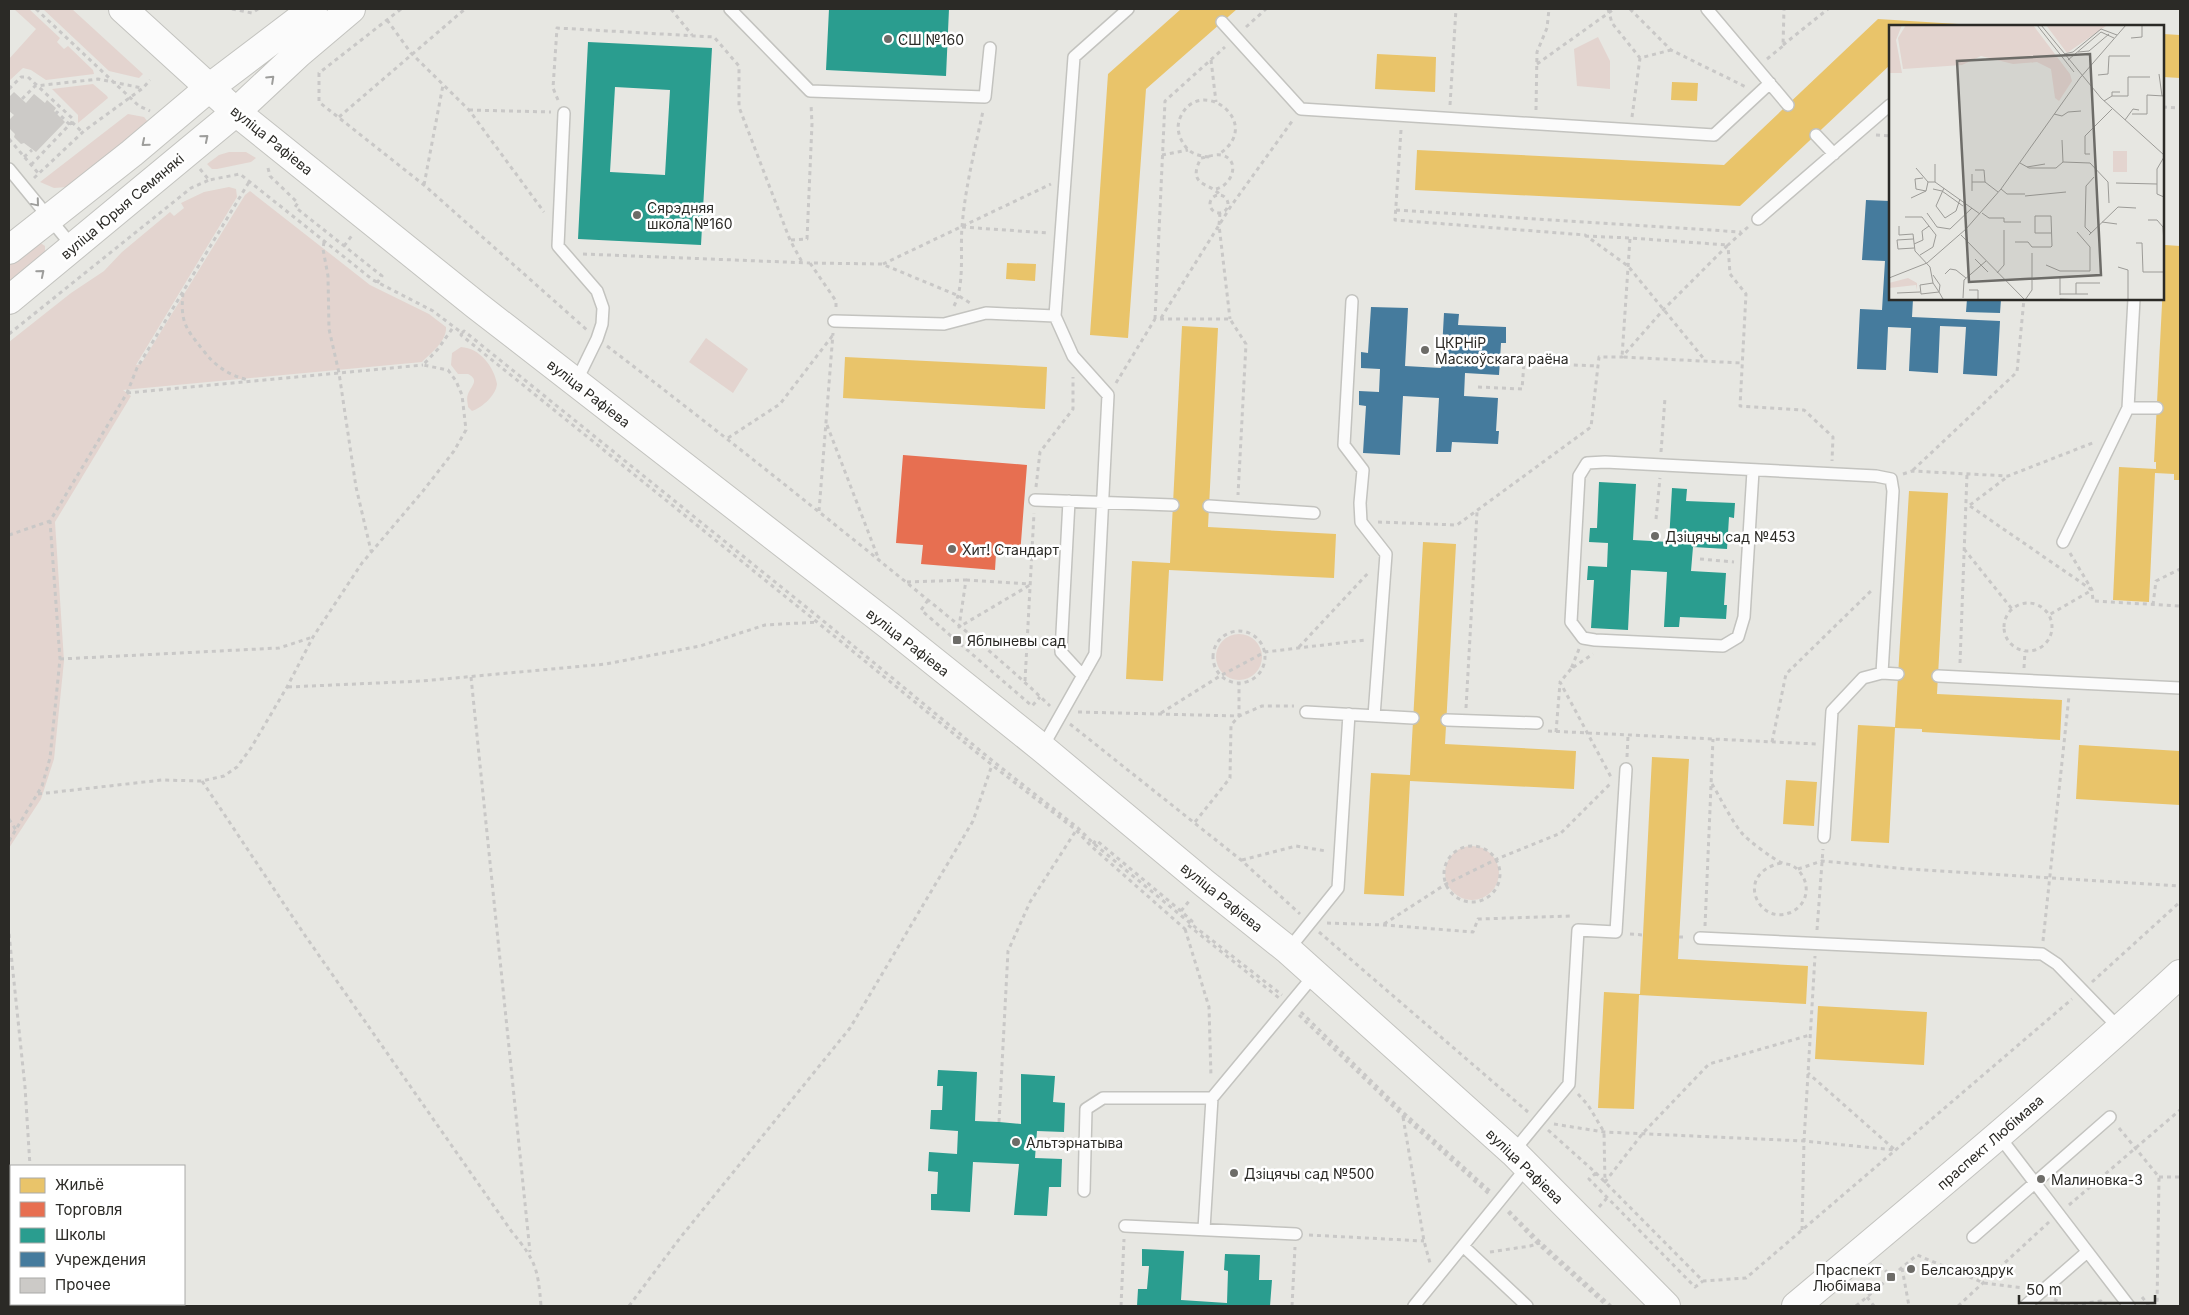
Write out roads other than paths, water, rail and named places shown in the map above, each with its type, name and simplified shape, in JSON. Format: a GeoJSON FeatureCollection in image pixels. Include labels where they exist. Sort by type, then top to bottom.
{"type":"FeatureCollection","features":[{"type":"Feature","properties":{"kind":"main road","name":"вуліца Рафіева"},"geometry":{"type":"LineString","coordinates":[[123,9],[236,112],[576,382],[891,627],[1288,950],[1520,1159],[1666,1306]]}},
{"type":"Feature","properties":{"kind":"main road"},"geometry":{"type":"LineString","coordinates":[[9,250],[132,154],[209,88],[313,9]]}},
{"type":"Feature","properties":{"kind":"main road","name":"вуліца Юрыя Семянякі"},"geometry":{"type":"LineString","coordinates":[[9,300],[236,112],[299,53],[352,9]]}},
{"type":"Feature","properties":{"kind":"main road","name":"праспект Любімава"},"geometry":{"type":"LineString","coordinates":[[1796,1306],[1998,1136],[2180,974]]}},
{"type":"Feature","properties":{"kind":"lane"},"geometry":{"type":"LineString","coordinates":[[730,9],[810,91],[985,97],[990,48]]}},
{"type":"Feature","properties":{"kind":"lane"},"geometry":{"type":"LineString","coordinates":[[1042,748],[1095,654],[1108,395],[1073,356],[1055,316],[1074,57],[1128,9]]}},
{"type":"Feature","properties":{"kind":"lane"},"geometry":{"type":"LineString","coordinates":[[1707,9],[1788,105]]}},
{"type":"Feature","properties":{"kind":"lane"},"geometry":{"type":"LineString","coordinates":[[1222,22],[1301,108],[1714,135],[1770,83]]}},
{"type":"Feature","properties":{"kind":"lane"},"geometry":{"type":"LineString","coordinates":[[1758,219],[1889,106]]}},
{"type":"Feature","properties":{"kind":"lane"},"geometry":{"type":"LineString","coordinates":[[564,113],[558,246],[598,291],[603,308],[602,324],[597,339],[576,382]]}},
{"type":"Feature","properties":{"kind":"lane"},"geometry":{"type":"LineString","coordinates":[[1816,135],[1834,154]]}},
{"type":"Feature","properties":{"kind":"lane"},"geometry":{"type":"LineString","coordinates":[[9,169],[73,247]]}},
{"type":"Feature","properties":{"kind":"lane"},"geometry":{"type":"LineString","coordinates":[[2063,542],[2128,408],[2134,300]]}},
{"type":"Feature","properties":{"kind":"lane"},"geometry":{"type":"LineString","coordinates":[[1352,301],[1344,445],[1364,470],[1360,503],[1361,522],[1386,554],[1374,716]]}},
{"type":"Feature","properties":{"kind":"lane"},"geometry":{"type":"LineString","coordinates":[[834,321],[944,324],[986,313],[1055,316]]}},
{"type":"Feature","properties":{"kind":"lane"},"geometry":{"type":"LineString","coordinates":[[2128,408],[2157,408]]}},
{"type":"Feature","properties":{"kind":"lane"},"geometry":{"type":"LineString","coordinates":[[1753,471],[1742,624],[1738,637],[1723,646],[1595,640],[1584,638],[1571,622],[1579,476],[1587,464],[1605,462],[1876,476],[1891,479],[1893,491],[1882,673]]}},
{"type":"Feature","properties":{"kind":"lane"},"geometry":{"type":"LineString","coordinates":[[1035,500],[1173,505]]}},
{"type":"Feature","properties":{"kind":"lane"},"geometry":{"type":"LineString","coordinates":[[1069,501],[1061,652],[1083,676]]}},
{"type":"Feature","properties":{"kind":"lane"},"geometry":{"type":"LineString","coordinates":[[1209,506],[1314,513]]}},
{"type":"Feature","properties":{"kind":"lane"},"geometry":{"type":"LineString","coordinates":[[1824,837],[1832,711],[1863,678],[1882,673],[1898,674]]}},
{"type":"Feature","properties":{"kind":"lane"},"geometry":{"type":"LineString","coordinates":[[1938,676],[2180,688]]}},
{"type":"Feature","properties":{"kind":"lane"},"geometry":{"type":"LineString","coordinates":[[1303,709],[1413,718]]}},
{"type":"Feature","properties":{"kind":"lane"},"geometry":{"type":"LineString","coordinates":[[1288,950],[1338,888],[1349,714]]}},
{"type":"Feature","properties":{"kind":"lane"},"geometry":{"type":"LineString","coordinates":[[1447,720],[1465,719],[1537,723]]}},
{"type":"Feature","properties":{"kind":"lane"},"geometry":{"type":"LineString","coordinates":[[1414,1306],[1499,1201],[1538,1121],[1569,1084],[1578,930],[1616,932],[1626,769]]}},
{"type":"Feature","properties":{"kind":"lane"},"geometry":{"type":"LineString","coordinates":[[1702,938],[2042,954],[2057,964],[2120,1029]]}},
{"type":"Feature","properties":{"kind":"lane"},"geometry":{"type":"LineString","coordinates":[[1204,1229],[1212,1098],[1315,974]]}},
{"type":"Feature","properties":{"kind":"lane"},"geometry":{"type":"LineString","coordinates":[[1084,1190],[1086,1109],[1092,1103],[1103,1098],[1212,1098]]}},
{"type":"Feature","properties":{"kind":"lane"},"geometry":{"type":"LineString","coordinates":[[1973,1238],[2110,1117]]}},
{"type":"Feature","properties":{"kind":"lane"},"geometry":{"type":"LineString","coordinates":[[1998,1136],[2129,1306]]}},
{"type":"Feature","properties":{"kind":"lane"},"geometry":{"type":"LineString","coordinates":[[1125,1226],[1296,1234]]}},
{"type":"Feature","properties":{"kind":"lane"},"geometry":{"type":"LineString","coordinates":[[1463,1246],[1527,1306]]}},
{"type":"Feature","properties":{"kind":"lane"},"geometry":{"type":"LineString","coordinates":[[2025,1306],[2087,1252]]}},
{"type":"Feature","properties":{"kind":"place","name":"СШ №160"},"geometry":{"type":"Point","coordinates":[888,39]}},
{"type":"Feature","properties":{"kind":"place","name":"Сярэдняя школа №160"},"geometry":{"type":"Point","coordinates":[637,215]}},
{"type":"Feature","properties":{"kind":"place","name":"ЦКРНіР Маскоўскага раёна"},"geometry":{"type":"Point","coordinates":[1425,350]}},
{"type":"Feature","properties":{"kind":"place","name":"Дзіцячы сад №453"},"geometry":{"type":"Point","coordinates":[1655,536]}},
{"type":"Feature","properties":{"kind":"place","name":"Хит! Стандарт"},"geometry":{"type":"Point","coordinates":[952,549]}},
{"type":"Feature","properties":{"kind":"place","name":"Яблыневы сад"},"geometry":{"type":"Point","coordinates":[957,640]}},
{"type":"Feature","properties":{"kind":"place","name":"Альтэрнатыва"},"geometry":{"type":"Point","coordinates":[1016,1142]}},
{"type":"Feature","properties":{"kind":"place","name":"Дзіцячы сад №500"},"geometry":{"type":"Point","coordinates":[1234,1173]}},
{"type":"Feature","properties":{"kind":"place","name":"Малиновка-3"},"geometry":{"type":"Point","coordinates":[2041,1179]}},
{"type":"Feature","properties":{"kind":"place","name":"Белсаюздрук"},"geometry":{"type":"Point","coordinates":[1911,1269]}},
{"type":"Feature","properties":{"kind":"place","name":"Праспект Любімава"},"geometry":{"type":"Point","coordinates":[1891,1277]}}]}
